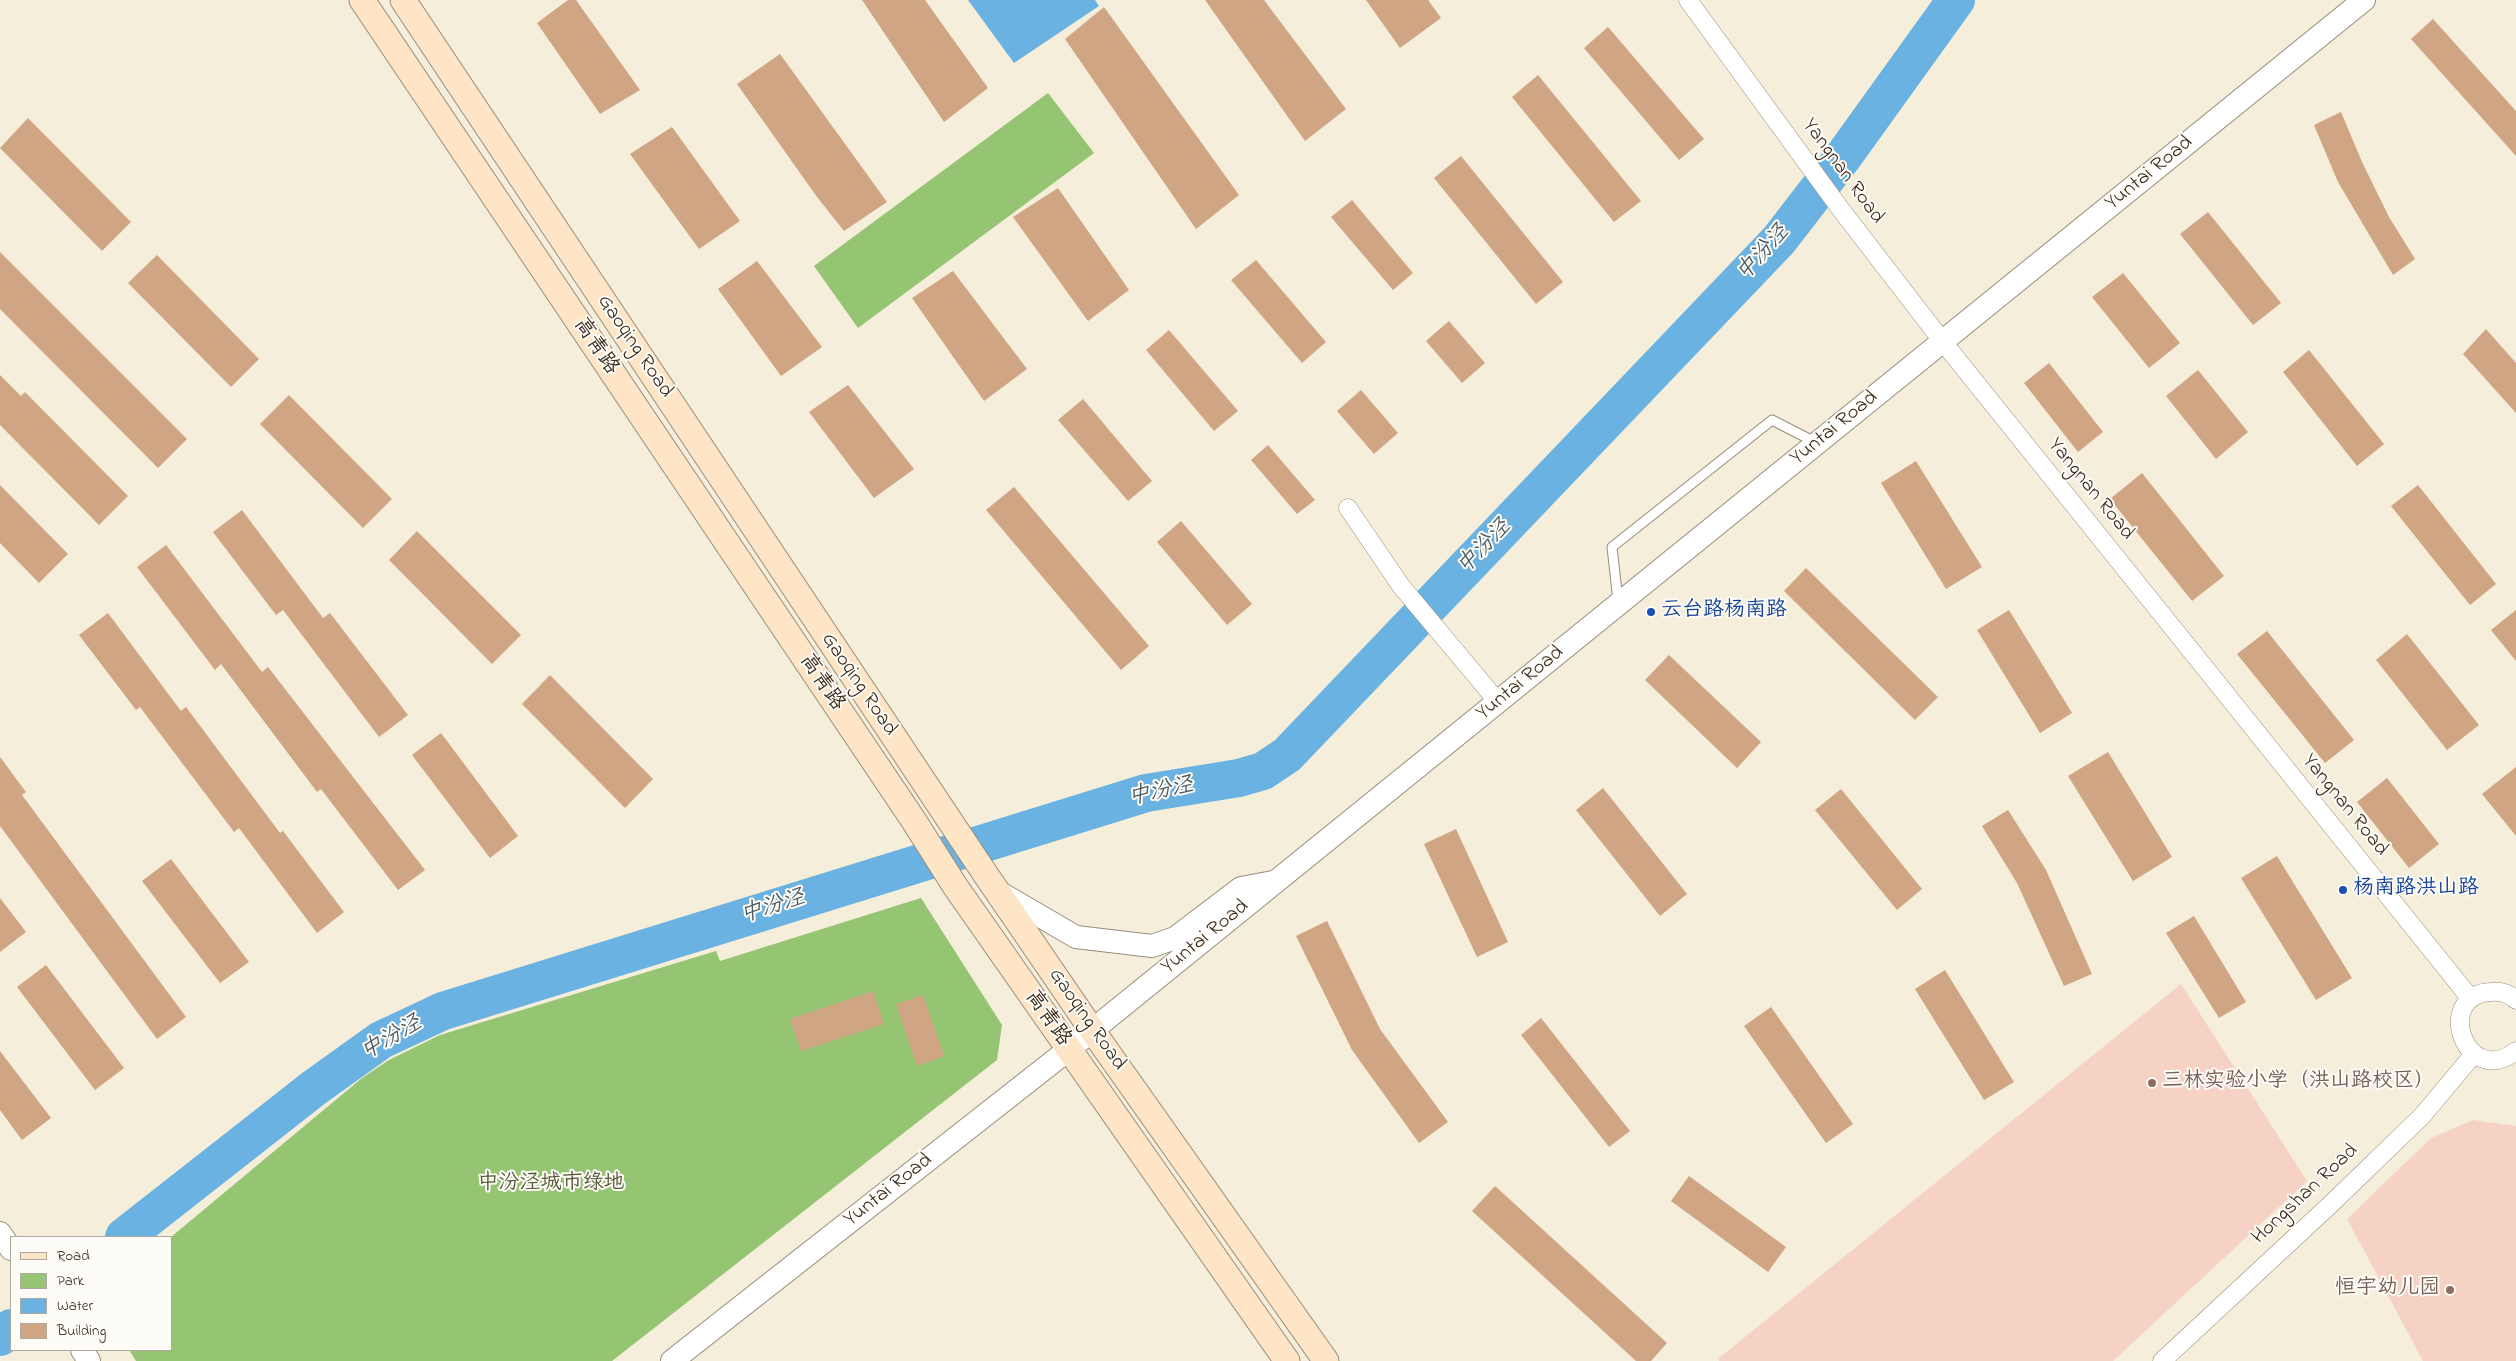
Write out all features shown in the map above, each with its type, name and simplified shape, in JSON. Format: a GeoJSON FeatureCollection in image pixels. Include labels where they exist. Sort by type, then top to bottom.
{"type":"FeatureCollection","features":[{"type":"Feature","properties":{"kind":"main road","name":"高青路"},"geometry":{"type":"LineString","coordinates":[[362,0],[914,821],[955,886],[1287,1361]]}},
{"type":"Feature","properties":{"kind":"main road","name":"Gaoqing Road"},"geometry":{"type":"LineString","coordinates":[[403,0],[940,808],[1092,1030],[1326,1361]]}},
{"type":"Feature","properties":{"kind":"street","name":"Yangnan Road"},"geometry":{"type":"LineString","coordinates":[[1688,0],[1842,210],[1943,342],[2470,999]]}},
{"type":"Feature","properties":{"kind":"street","name":"Yuntai Road"},"geometry":{"type":"LineString","coordinates":[[672,1361],[1068,1050],[2364,0]]}},
{"type":"Feature","properties":{"kind":"street"},"geometry":{"type":"LineString","coordinates":[[1348,508],[1401,586],[1498,702]]}},
{"type":"Feature","properties":{"kind":"street"},"geometry":{"type":"LineString","coordinates":[[991,883],[1076,937],[1152,946],[1175,938],[1241,888],[1276,881]]}},
{"type":"Feature","properties":{"kind":"street"},"geometry":{"type":"LineString","coordinates":[[2515,997],[2500,991],[2483,992],[2470,999],[2463,1008],[2458,1026],[2465,1046],[2474,1054],[2486,1059],[2503,1059],[2516,1052]]}},
{"type":"Feature","properties":{"kind":"street","name":"Hongshan Road"},"geometry":{"type":"LineString","coordinates":[[2162,1361],[2332,1203],[2422,1116],[2474,1054]]}},
{"type":"Feature","properties":{"kind":"street"},"geometry":{"type":"LineString","coordinates":[[0,1233],[10,1248]]}},
{"type":"Feature","properties":{"kind":"lane"},"geometry":{"type":"LineString","coordinates":[[1618,605],[1612,547],[1772,420],[1818,443]]}},
{"type":"Feature","properties":{"kind":"shaded area","name":"三林实验小学（洪山路校区）"},"geometry":{"type":"Polygon","coordinates":[[[2181,984],[2307,1181],[2113,1361],[1719,1361],[1719,1358],[2181,984]]]}},
{"type":"Feature","properties":{"kind":"shaded area","name":"恒宇幼儿园"},"geometry":{"type":"Polygon","coordinates":[[[2473,1120],[2516,1126],[2516,1361],[2423,1361],[2347,1219],[2431,1138],[2473,1120]]]}},
{"type":"Feature","properties":{"kind":"green space"},"geometry":{"type":"Polygon","coordinates":[[[1048,93],[1094,153],[858,328],[814,266],[1048,93]]]}},
{"type":"Feature","properties":{"kind":"green space","name":"中汾泾城市绿地"},"geometry":{"type":"Polygon","coordinates":[[[921,898],[1002,1025],[997,1060],[612,1361],[136,1361],[130,1351],[172,1351],[172,1236],[362,1078],[389,1060],[440,1035],[716,951],[720,961],[921,898]]]}},
{"type":"Feature","properties":{"kind":"water"},"geometry":{"type":"Polygon","coordinates":[[[968,0],[1095,0],[1099,6],[1014,63],[968,0]]]}},
{"type":"Feature","properties":{"kind":"building"},"geometry":{"type":"Polygon","coordinates":[[[568,0],[576,0],[640,90],[600,114],[537,23],[568,0]]]}},
{"type":"Feature","properties":{"kind":"building"},"geometry":{"type":"Polygon","coordinates":[[[862,0],[925,0],[988,88],[944,122],[862,0]]]}},
{"type":"Feature","properties":{"kind":"building"},"geometry":{"type":"Polygon","coordinates":[[[1205,0],[1264,0],[1346,109],[1305,141],[1205,0]]]}},
{"type":"Feature","properties":{"kind":"building"},"geometry":{"type":"Polygon","coordinates":[[[1366,0],[1428,0],[1441,18],[1400,48],[1366,0]]]}},
{"type":"Feature","properties":{"kind":"building"},"geometry":{"type":"Polygon","coordinates":[[[1104,7],[1239,195],[1196,229],[1065,39],[1104,7]]]}},
{"type":"Feature","properties":{"kind":"building"},"geometry":{"type":"Polygon","coordinates":[[[2433,19],[2516,111],[2516,156],[2411,39],[2433,19]]]}},
{"type":"Feature","properties":{"kind":"building"},"geometry":{"type":"Polygon","coordinates":[[[1608,27],[1704,139],[1679,160],[1584,48],[1608,27]]]}},
{"type":"Feature","properties":{"kind":"building"},"geometry":{"type":"Polygon","coordinates":[[[780,54],[887,202],[844,231],[817,197],[737,84],[780,54]]]}},
{"type":"Feature","properties":{"kind":"building"},"geometry":{"type":"Polygon","coordinates":[[[1538,75],[1641,201],[1614,222],[1512,97],[1538,75]]]}},
{"type":"Feature","properties":{"kind":"building"},"geometry":{"type":"Polygon","coordinates":[[[2341,112],[2362,162],[2389,217],[2415,259],[2393,275],[2338,182],[2314,125],[2341,112]]]}},
{"type":"Feature","properties":{"kind":"building"},"geometry":{"type":"Polygon","coordinates":[[[28,118],[131,222],[102,251],[0,148],[28,118]]]}},
{"type":"Feature","properties":{"kind":"building"},"geometry":{"type":"Polygon","coordinates":[[[672,127],[740,221],[699,249],[630,154],[672,127]]]}},
{"type":"Feature","properties":{"kind":"building"},"geometry":{"type":"Polygon","coordinates":[[[1461,156],[1563,282],[1536,304],[1434,178],[1461,156]]]}},
{"type":"Feature","properties":{"kind":"building"},"geometry":{"type":"Polygon","coordinates":[[[1058,188],[1129,290],[1088,321],[1013,217],[1058,188]]]}},
{"type":"Feature","properties":{"kind":"building"},"geometry":{"type":"Polygon","coordinates":[[[1352,200],[1413,273],[1393,290],[1331,217],[1352,200]]]}},
{"type":"Feature","properties":{"kind":"building"},"geometry":{"type":"Polygon","coordinates":[[[2208,212],[2281,303],[2253,325],[2180,234],[2208,212]]]}},
{"type":"Feature","properties":{"kind":"building"},"geometry":{"type":"Polygon","coordinates":[[[0,252],[187,439],[158,468],[0,309],[0,252]]]}},
{"type":"Feature","properties":{"kind":"building"},"geometry":{"type":"Polygon","coordinates":[[[157,255],[259,359],[231,387],[128,283],[157,255]]]}},
{"type":"Feature","properties":{"kind":"building"},"geometry":{"type":"Polygon","coordinates":[[[1256,260],[1326,342],[1302,363],[1231,280],[1256,260]]]}},
{"type":"Feature","properties":{"kind":"building"},"geometry":{"type":"Polygon","coordinates":[[[757,261],[822,347],[781,376],[718,289],[757,261]]]}},
{"type":"Feature","properties":{"kind":"building"},"geometry":{"type":"Polygon","coordinates":[[[953,271],[1027,369],[984,401],[912,298],[953,271]]]}},
{"type":"Feature","properties":{"kind":"building"},"geometry":{"type":"Polygon","coordinates":[[[2123,273],[2180,343],[2149,368],[2092,297],[2123,273]]]}},
{"type":"Feature","properties":{"kind":"building"},"geometry":{"type":"Polygon","coordinates":[[[1449,321],[1485,363],[1462,383],[1426,341],[1449,321]]]}},
{"type":"Feature","properties":{"kind":"building"},"geometry":{"type":"Polygon","coordinates":[[[2486,329],[2516,363],[2516,413],[2463,354],[2486,329]]]}},
{"type":"Feature","properties":{"kind":"building"},"geometry":{"type":"Polygon","coordinates":[[[1169,330],[1238,411],[1214,431],[1146,350],[1169,330]]]}},
{"type":"Feature","properties":{"kind":"building"},"geometry":{"type":"Polygon","coordinates":[[[2309,350],[2384,444],[2357,466],[2283,372],[2309,350]]]}},
{"type":"Feature","properties":{"kind":"building"},"geometry":{"type":"Polygon","coordinates":[[[2049,363],[2103,432],[2078,452],[2024,383],[2049,363]]]}},
{"type":"Feature","properties":{"kind":"building"},"geometry":{"type":"Polygon","coordinates":[[[2198,370],[2248,432],[2216,459],[2166,396],[2198,370]]]}},
{"type":"Feature","properties":{"kind":"building"},"geometry":{"type":"Polygon","coordinates":[[[0,375],[21,396],[25,392],[128,496],[99,525],[0,425],[0,375]]]}},
{"type":"Feature","properties":{"kind":"building"},"geometry":{"type":"Polygon","coordinates":[[[848,385],[914,469],[874,498],[809,412],[848,385]]]}},
{"type":"Feature","properties":{"kind":"building"},"geometry":{"type":"Polygon","coordinates":[[[1361,390],[1398,433],[1374,454],[1337,411],[1361,390]]]}},
{"type":"Feature","properties":{"kind":"building"},"geometry":{"type":"Polygon","coordinates":[[[289,395],[392,499],[363,528],[260,424],[289,395]]]}},
{"type":"Feature","properties":{"kind":"building"},"geometry":{"type":"Polygon","coordinates":[[[1083,399],[1152,481],[1128,501],[1058,420],[1083,399]]]}},
{"type":"Feature","properties":{"kind":"building"},"geometry":{"type":"Polygon","coordinates":[[[1268,445],[1315,500],[1297,514],[1251,460],[1268,445]]]}},
{"type":"Feature","properties":{"kind":"building"},"geometry":{"type":"Polygon","coordinates":[[[1916,461],[1982,567],[1946,589],[1881,483],[1916,461]]]}},
{"type":"Feature","properties":{"kind":"building"},"geometry":{"type":"Polygon","coordinates":[[[2142,473],[2224,576],[2192,601],[2110,499],[2142,473]]]}},
{"type":"Feature","properties":{"kind":"building"},"geometry":{"type":"Polygon","coordinates":[[[0,485],[68,554],[39,583],[0,543],[0,485]]]}},
{"type":"Feature","properties":{"kind":"building"},"geometry":{"type":"Polygon","coordinates":[[[2418,485],[2496,584],[2470,605],[2391,506],[2418,485]]]}},
{"type":"Feature","properties":{"kind":"building"},"geometry":{"type":"Polygon","coordinates":[[[1014,487],[1149,646],[1121,670],[986,510],[1014,487]]]}},
{"type":"Feature","properties":{"kind":"building"},"geometry":{"type":"Polygon","coordinates":[[[242,510],[323,618],[330,613],[408,715],[379,737],[283,610],[276,615],[213,532],[242,510]]]}},
{"type":"Feature","properties":{"kind":"building"},"geometry":{"type":"Polygon","coordinates":[[[1181,521],[1252,604],[1227,625],[1157,542],[1181,521]]]}},
{"type":"Feature","properties":{"kind":"building"},"geometry":{"type":"Polygon","coordinates":[[[417,531],[521,635],[492,664],[389,560],[417,531]]]}},
{"type":"Feature","properties":{"kind":"building"},"geometry":{"type":"Polygon","coordinates":[[[166,545],[262,672],[268,667],[425,870],[398,890],[321,789],[317,792],[221,664],[215,670],[137,567],[166,545]]]}},
{"type":"Feature","properties":{"kind":"building"},"geometry":{"type":"Polygon","coordinates":[[[1806,568],[1938,697],[1915,720],[1784,591],[1806,568]]]}},
{"type":"Feature","properties":{"kind":"building"},"geometry":{"type":"Polygon","coordinates":[[[2009,610],[2072,713],[2040,733],[1977,630],[2009,610]]]}},
{"type":"Feature","properties":{"kind":"building"},"geometry":{"type":"Polygon","coordinates":[[[2516,610],[2516,661],[2491,630],[2516,610]]]}},
{"type":"Feature","properties":{"kind":"building"},"geometry":{"type":"Polygon","coordinates":[[[108,613],[181,711],[186,707],[280,833],[283,831],[344,912],[317,933],[239,828],[234,832],[140,707],[136,710],[79,635],[108,613]]]}},
{"type":"Feature","properties":{"kind":"building"},"geometry":{"type":"Polygon","coordinates":[[[2267,631],[2354,740],[2325,763],[2237,654],[2267,631]]]}},
{"type":"Feature","properties":{"kind":"building"},"geometry":{"type":"Polygon","coordinates":[[[2407,634],[2479,725],[2447,750],[2376,660],[2407,634]]]}},
{"type":"Feature","properties":{"kind":"building"},"geometry":{"type":"Polygon","coordinates":[[[1669,655],[1761,742],[1737,768],[1645,680],[1669,655]]]}},
{"type":"Feature","properties":{"kind":"building"},"geometry":{"type":"Polygon","coordinates":[[[550,675],[653,779],[625,808],[522,704],[550,675]]]}},
{"type":"Feature","properties":{"kind":"building"},"geometry":{"type":"Polygon","coordinates":[[[441,733],[518,836],[490,858],[412,755],[441,733]]]}},
{"type":"Feature","properties":{"kind":"building"},"geometry":{"type":"Polygon","coordinates":[[[2108,752],[2172,857],[2133,881],[2068,776],[2108,752]]]}},
{"type":"Feature","properties":{"kind":"building"},"geometry":{"type":"Polygon","coordinates":[[[0,757],[26,792],[22,795],[186,1017],[157,1039],[0,826],[0,757]]]}},
{"type":"Feature","properties":{"kind":"building"},"geometry":{"type":"Polygon","coordinates":[[[2516,767],[2516,836],[2482,794],[2516,767]]]}},
{"type":"Feature","properties":{"kind":"building"},"geometry":{"type":"Polygon","coordinates":[[[2387,778],[2439,844],[2409,868],[2357,802],[2387,778]]]}},
{"type":"Feature","properties":{"kind":"building"},"geometry":{"type":"Polygon","coordinates":[[[1603,788],[1687,894],[1660,916],[1576,810],[1603,788]]]}},
{"type":"Feature","properties":{"kind":"building"},"geometry":{"type":"Polygon","coordinates":[[[1841,789],[1922,889],[1897,910],[1815,810],[1841,789]]]}},
{"type":"Feature","properties":{"kind":"building"},"geometry":{"type":"Polygon","coordinates":[[[2008,810],[2046,870],[2092,974],[2064,986],[2017,883],[1982,826],[2008,810]]]}},
{"type":"Feature","properties":{"kind":"building"},"geometry":{"type":"Polygon","coordinates":[[[1456,829],[1508,942],[1477,957],[1424,844],[1456,829]]]}},
{"type":"Feature","properties":{"kind":"building"},"geometry":{"type":"Polygon","coordinates":[[[2277,856],[2352,978],[2316,1000],[2241,878],[2277,856]]]}},
{"type":"Feature","properties":{"kind":"building"},"geometry":{"type":"Polygon","coordinates":[[[171,859],[249,962],[220,983],[142,881],[171,859]]]}},
{"type":"Feature","properties":{"kind":"building"},"geometry":{"type":"Polygon","coordinates":[[[0,898],[26,932],[0,952],[0,898]]]}},
{"type":"Feature","properties":{"kind":"building"},"geometry":{"type":"Polygon","coordinates":[[[2194,916],[2246,1002],[2219,1018],[2166,933],[2194,916]]]}},
{"type":"Feature","properties":{"kind":"building"},"geometry":{"type":"Polygon","coordinates":[[[1327,921],[1380,1029],[1448,1122],[1419,1143],[1352,1050],[1296,936],[1327,921]]]}},
{"type":"Feature","properties":{"kind":"building"},"geometry":{"type":"Polygon","coordinates":[[[46,965],[124,1068],[95,1090],[17,987],[46,965]]]}},
{"type":"Feature","properties":{"kind":"building"},"geometry":{"type":"Polygon","coordinates":[[[1945,970],[2014,1082],[1984,1100],[1915,989],[1945,970]]]}},
{"type":"Feature","properties":{"kind":"building"},"geometry":{"type":"Polygon","coordinates":[[[873,991],[884,1024],[801,1051],[790,1019],[873,991]]]}},
{"type":"Feature","properties":{"kind":"building"},"geometry":{"type":"Polygon","coordinates":[[[923,995],[944,1056],[917,1066],[896,1004],[923,995]]]}},
{"type":"Feature","properties":{"kind":"building"},"geometry":{"type":"Polygon","coordinates":[[[1771,1007],[1853,1124],[1826,1143],[1744,1026],[1771,1007]]]}},
{"type":"Feature","properties":{"kind":"building"},"geometry":{"type":"Polygon","coordinates":[[[1541,1018],[1630,1131],[1609,1147],[1521,1035],[1541,1018]]]}},
{"type":"Feature","properties":{"kind":"building"},"geometry":{"type":"Polygon","coordinates":[[[0,1051],[51,1118],[22,1140],[0,1110],[0,1051]]]}},
{"type":"Feature","properties":{"kind":"building"},"geometry":{"type":"Polygon","coordinates":[[[1689,1176],[1786,1247],[1768,1272],[1671,1201],[1689,1176]]]}},
{"type":"Feature","properties":{"kind":"building"},"geometry":{"type":"Polygon","coordinates":[[[1495,1186],[1667,1343],[1651,1361],[1636,1361],[1472,1211],[1495,1186]]]}},
{"type":"Feature","properties":{"kind":"waterway","name":"中汾泾"},"geometry":{"type":"LineString","coordinates":[[125,1236],[314,1088],[381,1040],[443,1011],[1146,793],[1239,778],[1263,771],[1287,755],[1779,240],[1843,157],[1956,0]]}},
{"type":"Feature","properties":{"kind":"waterway","name":"中汾泾"},"geometry":{"type":"LineString","coordinates":[[0,1337],[10,1329]]}},
{"type":"Feature","properties":{"kind":"place","name":"云台路杨南路"},"geometry":{"type":"Point","coordinates":[1651,612]}},
{"type":"Feature","properties":{"kind":"place","name":"杨南路洪山路"},"geometry":{"type":"Point","coordinates":[2343,890]}},
{"type":"Feature","properties":{"kind":"place","name":"三林实验小学（洪山路校区）"},"geometry":{"type":"Point","coordinates":[2152,1083]}},
{"type":"Feature","properties":{"kind":"place","name":"恒宇幼儿园"},"geometry":{"type":"Point","coordinates":[2450,1290]}}]}
